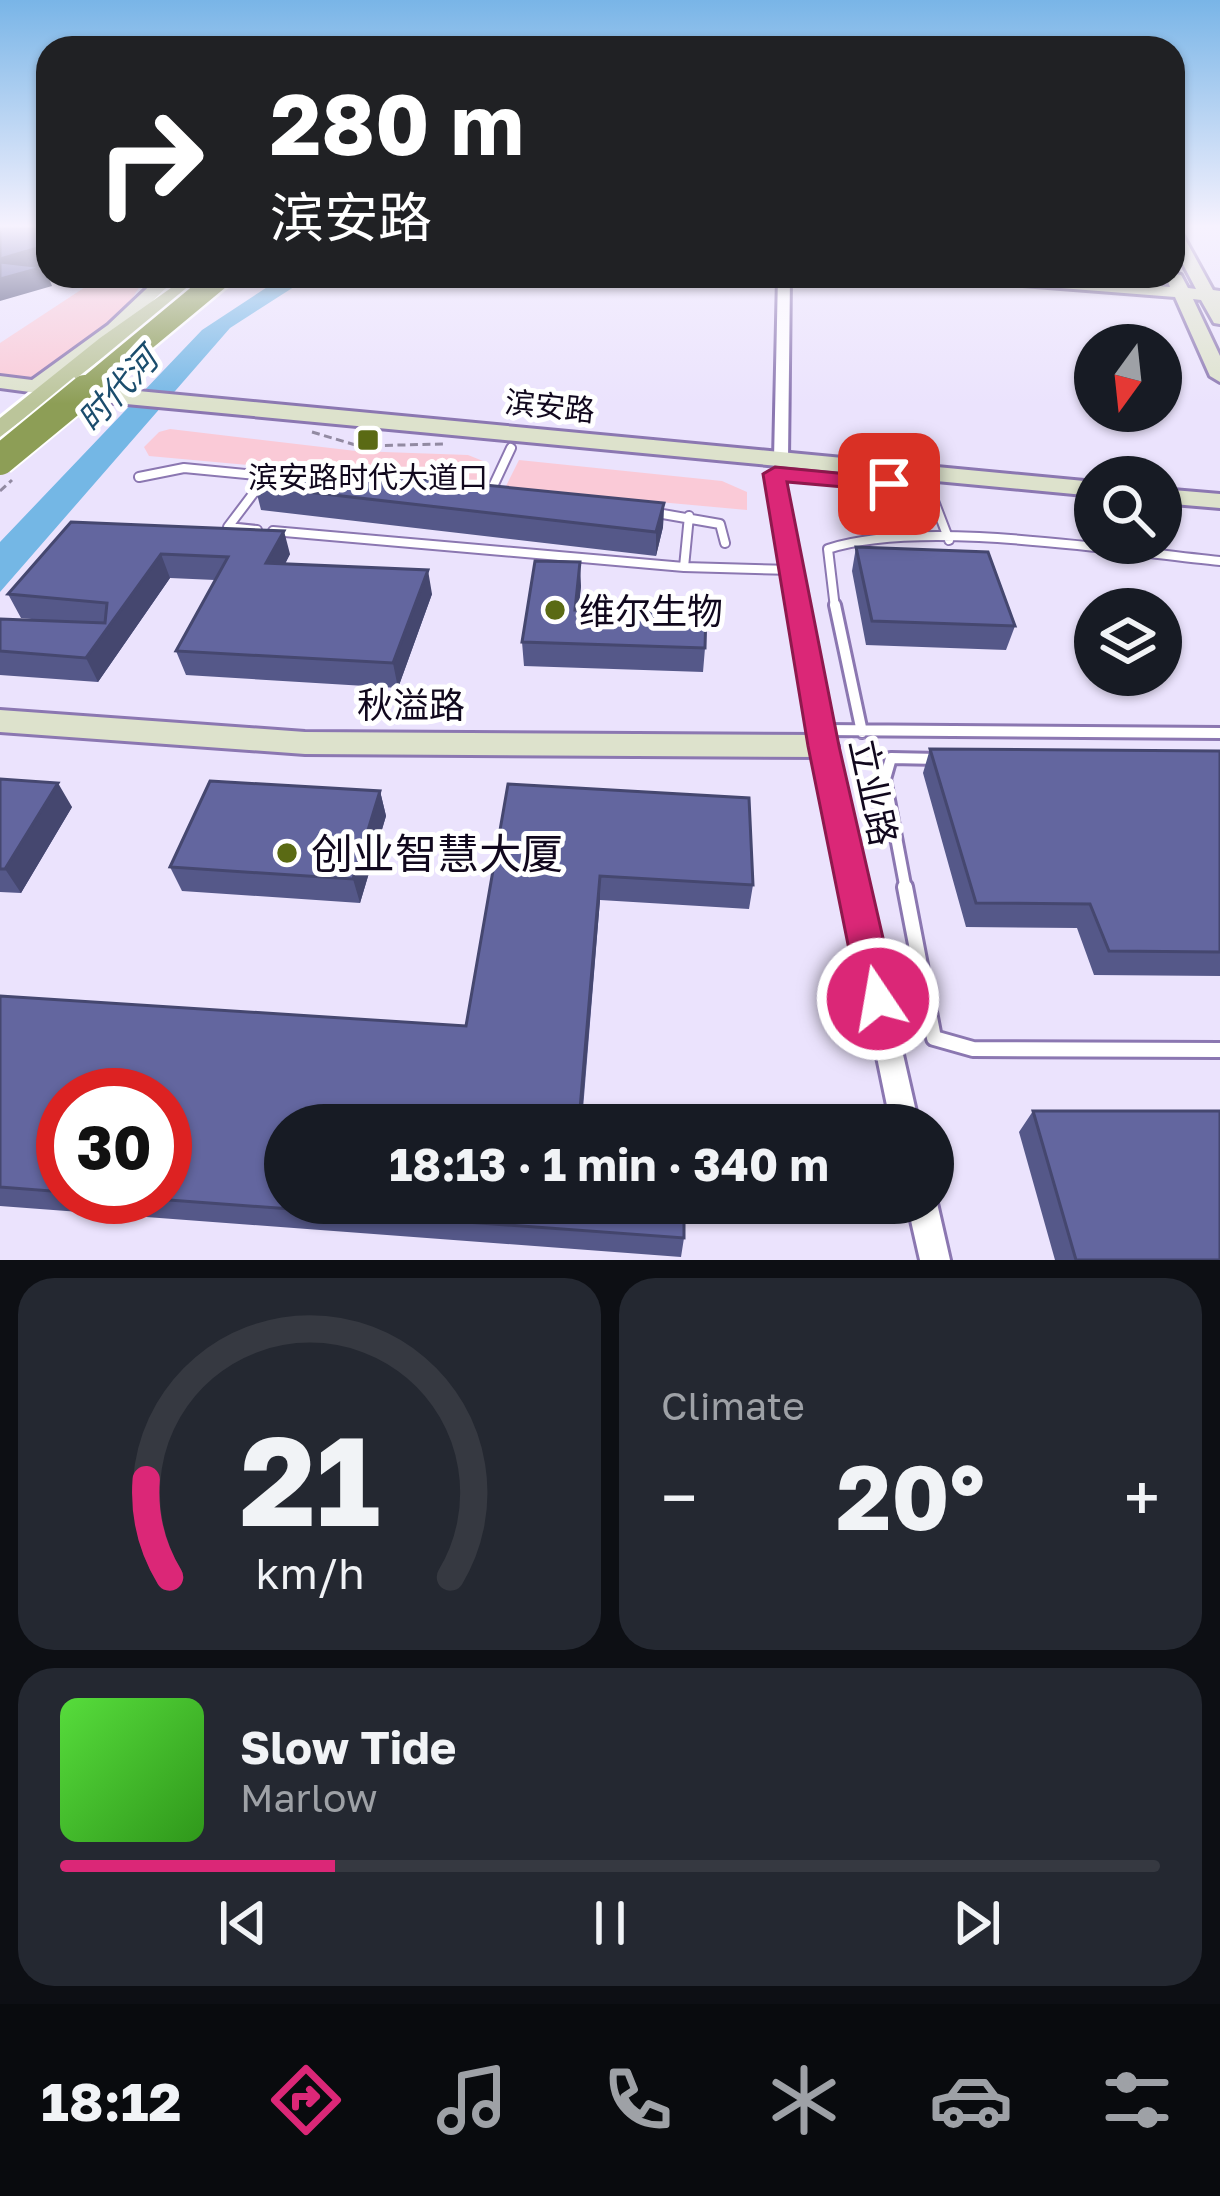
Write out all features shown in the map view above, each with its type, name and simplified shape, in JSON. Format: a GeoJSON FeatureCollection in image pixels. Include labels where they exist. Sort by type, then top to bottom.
{"type":"FeatureCollection","features":[{"type":"Feature","properties":{"kind":"highway"},"geometry":{"type":"LineString","coordinates":[[0,460],[192,288]]}},
{"type":"Feature","properties":{"kind":"highway"},"geometry":{"type":"LineString","coordinates":[[0,440],[192,288]]}},
{"type":"Feature","properties":{"kind":"highway"},"geometry":{"type":"LineString","coordinates":[[115,353],[228,288]]}},
{"type":"Feature","properties":{"kind":"main road"},"geometry":{"type":"LineString","coordinates":[[0,430],[121,322],[186,288]]}},
{"type":"Feature","properties":{"kind":"main road"},"geometry":{"type":"LineString","coordinates":[[39,392],[190,288]]}},
{"type":"Feature","properties":{"kind":"main road"},"geometry":{"type":"LineString","coordinates":[[0,476],[194,288]]}},
{"type":"Feature","properties":{"kind":"main road"},"geometry":{"type":"LineString","coordinates":[[1179,288],[1220,376]]}},
{"type":"Feature","properties":{"kind":"main road"},"geometry":{"type":"LineString","coordinates":[[1214,296],[1220,319]]}},
{"type":"Feature","properties":{"kind":"main road","name":"滨安路"},"geometry":{"type":"LineString","coordinates":[[0,382],[135,406],[778,466],[929,488],[1074,501]]}},
{"type":"Feature","properties":{"kind":"main road","name":"滨安路"},"geometry":{"type":"LineString","coordinates":[[0,397],[39,392]]}},
{"type":"Feature","properties":{"kind":"main road","name":"滨安路"},"geometry":{"type":"LineString","coordinates":[[169,409],[511,448],[1074,487]]}},
{"type":"Feature","properties":{"kind":"main road"},"geometry":{"type":"LineString","coordinates":[[1182,498],[1220,501]]}},
{"type":"Feature","properties":{"kind":"main road"},"geometry":{"type":"LineString","coordinates":[[1182,511],[1220,514]]}},
{"type":"Feature","properties":{"kind":"main road","name":"秋溢路"},"geometry":{"type":"LineString","coordinates":[[0,721],[305,743],[822,738]]}},
{"type":"Feature","properties":{"kind":"street","name":"立业路"},"geometry":{"type":"LineString","coordinates":[[784,288],[778,466],[822,738],[900,1104]]}},
{"type":"Feature","properties":{"kind":"street"},"geometry":{"type":"LineString","coordinates":[[926,1224],[934,1260]]}},
{"type":"Feature","properties":{"kind":"lane"},"geometry":{"type":"LineString","coordinates":[[489,495],[511,448]]}},
{"type":"Feature","properties":{"kind":"lane"},"geometry":{"type":"LineString","coordinates":[[139,477],[145,471],[165,468],[289,478]]}},
{"type":"Feature","properties":{"kind":"lane"},"geometry":{"type":"LineString","coordinates":[[266,476],[228,527],[684,567],[794,570]]}},
{"type":"Feature","properties":{"kind":"lane"},"geometry":{"type":"LineString","coordinates":[[929,488],[949,540]]}},
{"type":"Feature","properties":{"kind":"lane"},"geometry":{"type":"LineString","coordinates":[[467,493],[512,497]]}},
{"type":"Feature","properties":{"kind":"lane"},"geometry":{"type":"LineString","coordinates":[[644,512],[720,524],[725,543]]}},
{"type":"Feature","properties":{"kind":"lane"},"geometry":{"type":"LineString","coordinates":[[684,567],[688,516]]}},
{"type":"Feature","properties":{"kind":"lane"},"geometry":{"type":"LineString","coordinates":[[862,732],[830,584],[828,549],[847,540],[1010,541],[1220,561]]}},
{"type":"Feature","properties":{"kind":"lane"},"geometry":{"type":"LineString","coordinates":[[822,738],[862,732],[1220,733]]}},
{"type":"Feature","properties":{"kind":"lane"},"geometry":{"type":"LineString","coordinates":[[962,759],[891,758],[885,779],[934,1038],[973,1049],[1220,1050]]}},
{"type":"Feature","properties":{"kind":"path"},"geometry":{"type":"LineString","coordinates":[[305,428],[326,440],[398,448],[461,442]]}},
{"type":"Feature","properties":{"kind":"shaded area"},"geometry":{"type":"Polygon","coordinates":[[[84,288],[139,288],[123,313],[47,377],[0,377],[0,343],[84,288]]]}},
{"type":"Feature","properties":{"kind":"shaded area"},"geometry":{"type":"Polygon","coordinates":[[[170,429],[356,451],[468,455],[488,463],[476,486],[149,456],[144,447],[159,432],[170,429]]]}},
{"type":"Feature","properties":{"kind":"shaded area"},"geometry":{"type":"Polygon","coordinates":[[[519,460],[722,481],[747,492],[747,510],[505,488],[519,460]]]}},
{"type":"Feature","properties":{"kind":"water"},"geometry":{"type":"Polygon","coordinates":[[[266,288],[292,288],[230,328],[0,592],[0,542],[202,330],[266,288]]]}},
{"type":"Feature","properties":{"kind":"building"},"geometry":{"type":"Polygon","coordinates":[[[274,464],[664,503],[656,532],[255,486],[274,464]]]}},
{"type":"Feature","properties":{"kind":"building"},"geometry":{"type":"Polygon","coordinates":[[[71,522],[284,531],[266,563],[428,570],[393,663],[176,651],[228,557],[161,554],[86,658],[0,651],[0,619],[105,623],[107,603],[8,594],[71,522]]]}},
{"type":"Feature","properties":{"kind":"building"},"geometry":{"type":"Polygon","coordinates":[[[856,547],[988,552],[1015,626],[872,621],[856,547]]]}},
{"type":"Feature","properties":{"kind":"building"},"geometry":{"type":"Polygon","coordinates":[[[535,561],[580,562],[575,610],[706,612],[705,648],[522,642],[535,561]]]}},
{"type":"Feature","properties":{"kind":"building"},"geometry":{"type":"Polygon","coordinates":[[[930,749],[1220,751],[1220,952],[1109,951],[1090,904],[976,903],[930,749]]]}},
{"type":"Feature","properties":{"kind":"building"},"geometry":{"type":"Polygon","coordinates":[[[0,779],[58,783],[5,869],[0,869],[0,779]]]}},
{"type":"Feature","properties":{"kind":"building","name":"创业智慧大厦"},"geometry":{"type":"Polygon","coordinates":[[[210,781],[380,791],[353,879],[170,867],[210,781]]]}},
{"type":"Feature","properties":{"kind":"building"},"geometry":{"type":"Polygon","coordinates":[[[508,784],[749,798],[753,885],[600,876],[580,1104],[264,1104],[264,1207],[192,1202],[192,1068],[36,1068],[36,1190],[0,1187],[0,996],[466,1026],[508,784]]]}},
{"type":"Feature","properties":{"kind":"building"},"geometry":{"type":"Polygon","coordinates":[[[1033,1111],[1220,1111],[1220,1260],[1076,1260],[1033,1111]]]}},
{"type":"Feature","properties":{"kind":"building"},"geometry":{"type":"Polygon","coordinates":[[[494,1224],[684,1224],[684,1238],[494,1224]]]}},
{"type":"Feature","properties":{"kind":"place","name":"滨安路时代大道口"},"geometry":{"type":"Point","coordinates":[368,440]}},
{"type":"Feature","properties":{"kind":"place","name":"维尔生物"},"geometry":{"type":"Point","coordinates":[555,610]}},
{"type":"Feature","properties":{"kind":"place","name":"创业智慧大厦"},"geometry":{"type":"Point","coordinates":[287,853]}},
{"type":"Feature","properties":{"kind":"route"},"geometry":{"type":"LineString","coordinates":[[878,999],[823,746],[775,474],[889,484]]}},
{"type":"Feature","properties":{"kind":"water label","name":"时代河"},"geometry":{"type":"Point","coordinates":[117,389]}}]}
